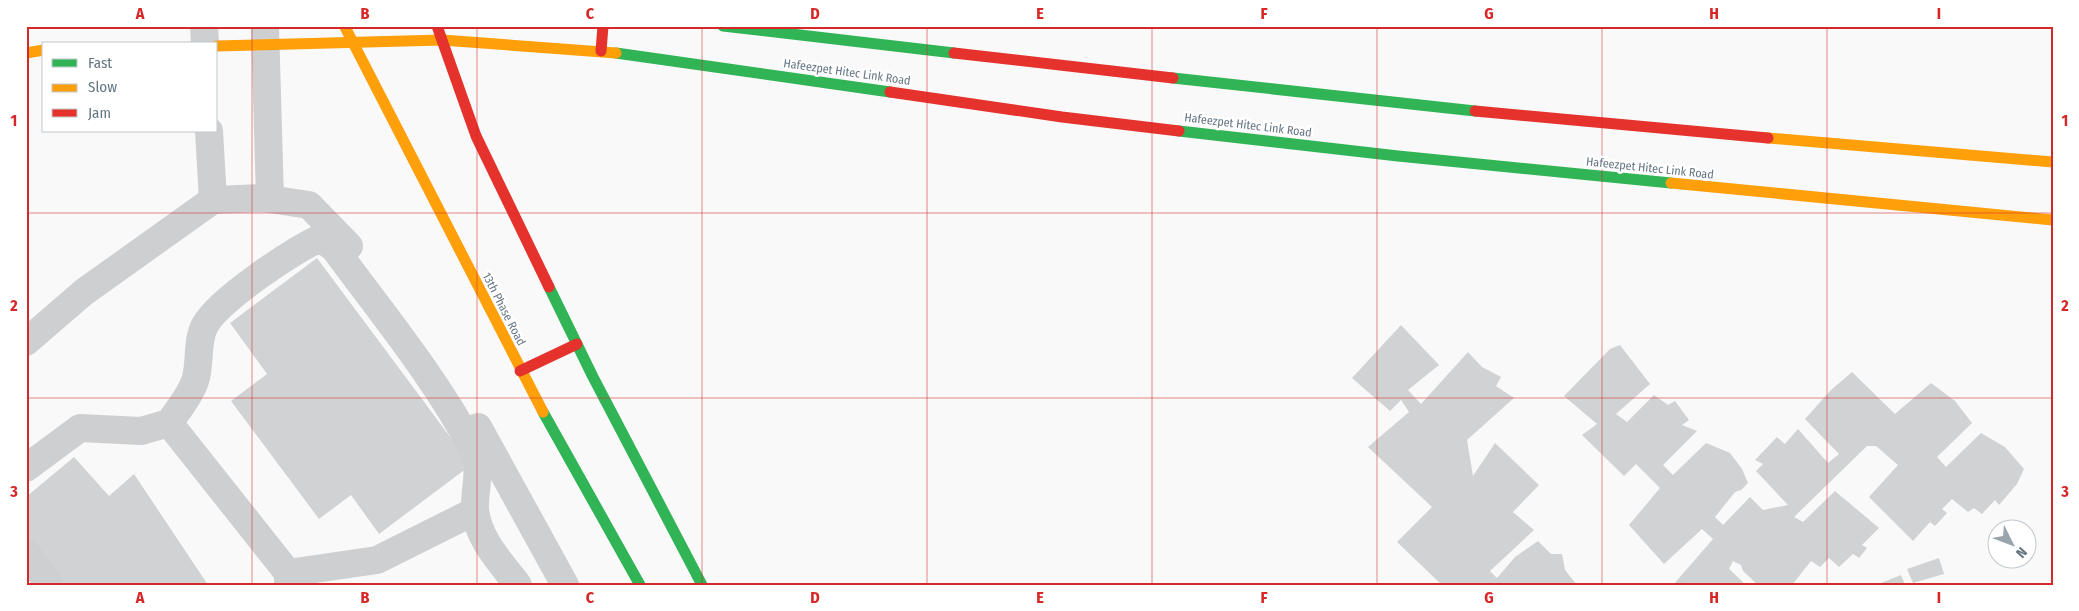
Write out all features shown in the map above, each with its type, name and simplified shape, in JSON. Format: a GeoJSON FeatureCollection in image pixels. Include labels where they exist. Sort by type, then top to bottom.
{"type":"FeatureCollection","features":[{"type":"Feature","properties":{"kind":"main road","name":"13th Phase Road"},"geometry":{"type":"LineString","coordinates":[[344,26],[520,372],[640,585]]}},
{"type":"Feature","properties":{"kind":"main road"},"geometry":{"type":"LineString","coordinates":[[437,26],[476,136],[577,344],[702,585]]}},
{"type":"Feature","properties":{"kind":"main road"},"geometry":{"type":"LineString","coordinates":[[601,51],[603,26]]}},
{"type":"Feature","properties":{"kind":"main road"},"geometry":{"type":"LineString","coordinates":[[723,26],[1316,95],[1693,132],[2053,162]]}},
{"type":"Feature","properties":{"kind":"main road","name":"Hafeezpet Hitec Link Road"},"geometry":{"type":"LineString","coordinates":[[218,46],[266,36],[352,42],[442,40],[601,51],[1062,117],[1180,131],[1398,156],[2053,220]]}},
{"type":"Feature","properties":{"kind":"main road"},"geometry":{"type":"LineString","coordinates":[[26,53],[42,50]]}},
{"type":"Feature","properties":{"kind":"main road"},"geometry":{"type":"LineString","coordinates":[[520,372],[577,344]]}},
{"type":"Feature","properties":{"kind":"street"},"geometry":{"type":"LineString","coordinates":[[204,26],[205,42]]}},
{"type":"Feature","properties":{"kind":"street"},"geometry":{"type":"LineString","coordinates":[[266,36],[270,198]]}},
{"type":"Feature","properties":{"kind":"street"},"geometry":{"type":"LineString","coordinates":[[209,132],[213,200]]}},
{"type":"Feature","properties":{"kind":"street"},"geometry":{"type":"LineString","coordinates":[[26,342],[84,292],[213,200],[270,198],[309,205],[370,270],[452,381],[565,585]]}},
{"type":"Feature","properties":{"kind":"street"},"geometry":{"type":"LineString","coordinates":[[26,468],[80,428],[141,431],[169,423],[195,382],[200,357],[200,339],[210,319],[220,308],[293,252],[320,238],[334,248],[436,388],[473,448],[478,474],[475,511],[491,552],[518,585]]}},
{"type":"Feature","properties":{"kind":"street"},"geometry":{"type":"LineString","coordinates":[[169,423],[288,579],[377,560],[475,511]]}},
{"type":"Feature","properties":{"kind":"street"},"geometry":{"type":"LineString","coordinates":[[26,553],[50,585]]}},
{"type":"Feature","properties":{"kind":"building"},"geometry":{"type":"Polygon","coordinates":[[[317,258],[471,465],[379,534],[351,495],[319,519],[231,401],[267,374],[230,323],[317,258]]]}},
{"type":"Feature","properties":{"kind":"building"},"geometry":{"type":"Polygon","coordinates":[[[1401,325],[1439,365],[1408,390],[1421,404],[1468,352],[1482,367],[1501,377],[1496,386],[1514,398],[1467,440],[1473,476],[1495,443],[1539,485],[1513,512],[1534,530],[1490,571],[1497,578],[1515,557],[1538,541],[1551,554],[1562,554],[1565,570],[1577,585],[1442,585],[1397,542],[1432,507],[1368,447],[1409,412],[1401,400],[1390,411],[1352,378],[1401,325]]]}},
{"type":"Feature","properties":{"kind":"building"},"geometry":{"type":"Polygon","coordinates":[[[1620,345],[1650,384],[1616,414],[1627,422],[1654,395],[1668,405],[1675,401],[1689,420],[1682,425],[1697,431],[1663,465],[1673,475],[1706,443],[1730,453],[1742,469],[1748,483],[1741,490],[1735,492],[1715,517],[1723,525],[1750,497],[1763,510],[1788,505],[1756,471],[1763,464],[1755,460],[1777,437],[1785,444],[1798,429],[1828,463],[1839,454],[1805,419],[1831,390],[1852,372],[1895,414],[1931,383],[1955,401],[1972,423],[1937,457],[1946,467],[1981,433],[2005,447],[2024,469],[2017,484],[1999,505],[1995,500],[1982,514],[1974,508],[1968,512],[1952,499],[1942,509],[1947,513],[1935,526],[1930,522],[1913,541],[1869,497],[1898,465],[1876,446],[1867,446],[1794,517],[1803,522],[1835,491],[1879,528],[1862,545],[1867,548],[1859,558],[1853,554],[1839,567],[1829,558],[1820,567],[1811,561],[1792,585],[1758,585],[1743,571],[1741,565],[1733,561],[1729,569],[1743,582],[1741,585],[1673,585],[1713,539],[1702,529],[1664,564],[1629,525],[1660,488],[1636,464],[1624,476],[1582,435],[1597,424],[1564,396],[1610,349],[1620,345]]]}},
{"type":"Feature","properties":{"kind":"building"},"geometry":{"type":"Polygon","coordinates":[[[74,457],[109,496],[134,474],[208,585],[61,585],[26,541],[26,497],[74,457]]]}},
{"type":"Feature","properties":{"kind":"building"},"geometry":{"type":"Polygon","coordinates":[[[1939,558],[1944,574],[1913,583],[1907,569],[1939,558]]]}},
{"type":"Feature","properties":{"kind":"building"},"geometry":{"type":"Polygon","coordinates":[[[1901,575],[1905,585],[1876,585],[1901,575]]]}},
{"type":"Feature","properties":{"kind":"traffic: fast"},"geometry":{"type":"LineString","coordinates":[[723,26],[954,53]]}},
{"type":"Feature","properties":{"kind":"traffic: fast"},"geometry":{"type":"LineString","coordinates":[[616,53],[890,92]]}},
{"type":"Feature","properties":{"kind":"traffic: fast"},"geometry":{"type":"LineString","coordinates":[[1173,78],[1475,111]]}},
{"type":"Feature","properties":{"kind":"traffic: fast"},"geometry":{"type":"LineString","coordinates":[[1179,131],[1398,156],[1671,183]]}},
{"type":"Feature","properties":{"kind":"traffic: fast"},"geometry":{"type":"LineString","coordinates":[[549,287],[593,377],[702,585]]}},
{"type":"Feature","properties":{"kind":"traffic: fast"},"geometry":{"type":"LineString","coordinates":[[543,412],[640,585]]}},
{"type":"Feature","properties":{"kind":"traffic: slow"},"geometry":{"type":"LineString","coordinates":[[345,27],[543,412]]}},
{"type":"Feature","properties":{"kind":"traffic: slow"},"geometry":{"type":"LineString","coordinates":[[218,46],[442,40],[616,53]]}},
{"type":"Feature","properties":{"kind":"traffic: slow"},"geometry":{"type":"LineString","coordinates":[[26,53],[42,50]]}},
{"type":"Feature","properties":{"kind":"traffic: slow"},"geometry":{"type":"LineString","coordinates":[[1768,138],[2053,162]]}},
{"type":"Feature","properties":{"kind":"traffic: slow"},"geometry":{"type":"LineString","coordinates":[[1671,183],[2053,220]]}},
{"type":"Feature","properties":{"kind":"traffic: jam"},"geometry":{"type":"LineString","coordinates":[[437,26],[476,136],[549,287]]}},
{"type":"Feature","properties":{"kind":"traffic: jam"},"geometry":{"type":"LineString","coordinates":[[601,51],[603,26]]}},
{"type":"Feature","properties":{"kind":"traffic: jam"},"geometry":{"type":"LineString","coordinates":[[954,53],[1173,78]]}},
{"type":"Feature","properties":{"kind":"traffic: jam"},"geometry":{"type":"LineString","coordinates":[[890,92],[1062,117],[1179,131]]}},
{"type":"Feature","properties":{"kind":"traffic: jam"},"geometry":{"type":"LineString","coordinates":[[1475,111],[1768,138]]}},
{"type":"Feature","properties":{"kind":"traffic: jam"},"geometry":{"type":"LineString","coordinates":[[520,371],[577,344]]}}]}
